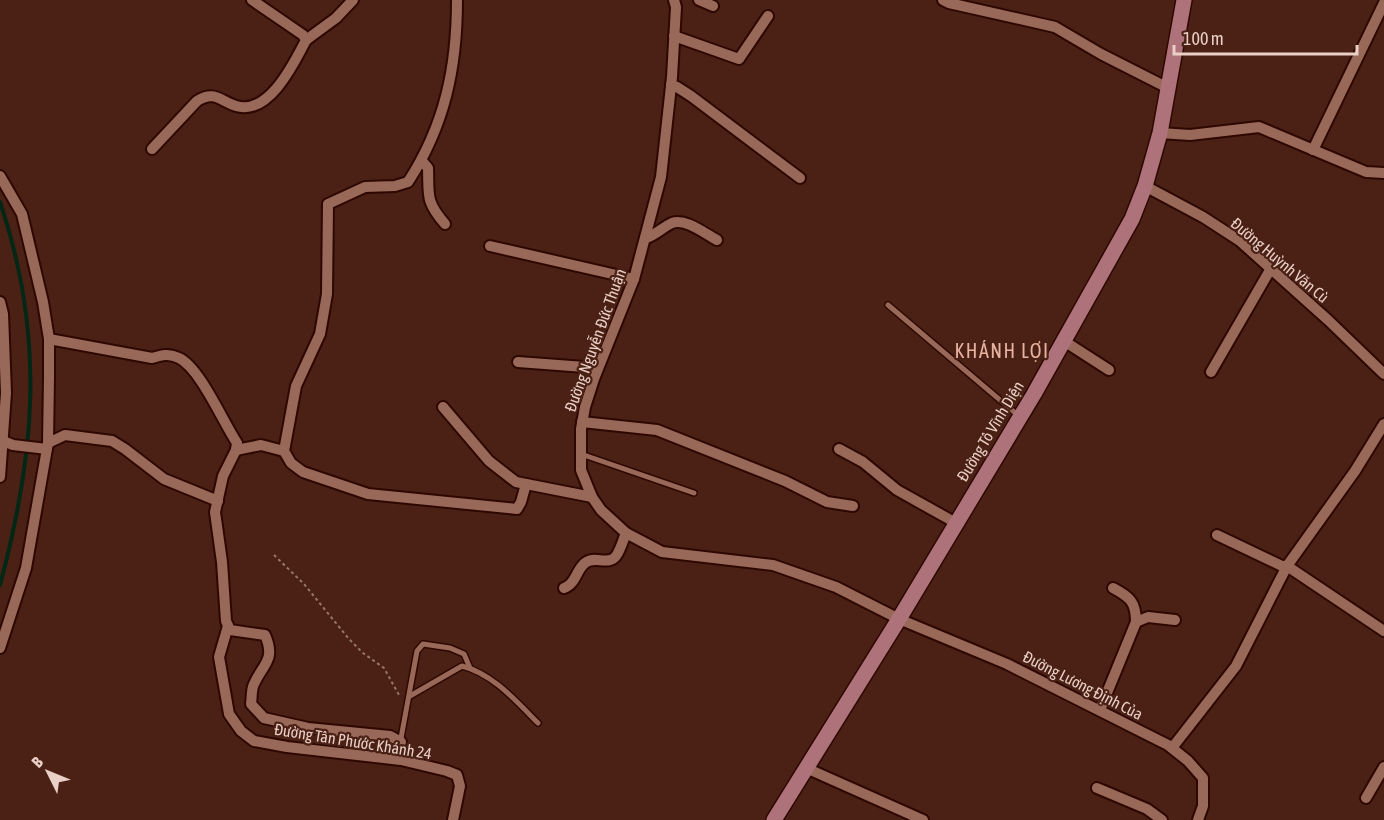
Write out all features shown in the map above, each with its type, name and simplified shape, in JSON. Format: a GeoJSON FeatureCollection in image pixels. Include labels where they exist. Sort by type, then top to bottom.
{"type":"FeatureCollection","features":[{"type":"Feature","properties":{"kind":"main road","name":"Đường Tô Vĩnh Diện"},"geometry":{"type":"LineString","coordinates":[[774,820],[899,619],[1020,417],[1132,219],[1145,186],[1160,133],[1184,0]]}},
{"type":"Feature","properties":{"kind":"street"},"geometry":{"type":"LineString","coordinates":[[252,0],[303,35],[306,40]]}},
{"type":"Feature","properties":{"kind":"street"},"geometry":{"type":"LineString","coordinates":[[152,149],[197,101],[205,97],[222,98],[237,106],[253,106],[264,101],[290,72],[306,40],[336,18],[353,0]]}},
{"type":"Feature","properties":{"kind":"street"},"geometry":{"type":"LineString","coordinates":[[457,0],[457,29],[452,73],[436,130],[422,161],[408,182],[395,186],[365,187],[328,204],[325,304],[320,334],[296,386],[284,451],[291,464],[303,472],[368,494],[517,509],[526,484]]}},
{"type":"Feature","properties":{"kind":"street","name":"Đường Nguyễn Đức Thuận"},"geometry":{"type":"LineString","coordinates":[[674,0],[676,8],[671,85],[661,177],[634,279],[598,368],[585,407],[582,422],[581,470],[592,497],[601,510],[626,533],[662,552],[773,565],[836,587],[899,619]]}},
{"type":"Feature","properties":{"kind":"street"},"geometry":{"type":"LineString","coordinates":[[699,0],[713,6]]}},
{"type":"Feature","properties":{"kind":"street"},"geometry":{"type":"LineString","coordinates":[[943,0],[1054,27],[1168,88]]}},
{"type":"Feature","properties":{"kind":"street"},"geometry":{"type":"LineString","coordinates":[[1313,150],[1384,3]]}},
{"type":"Feature","properties":{"kind":"street"},"geometry":{"type":"LineString","coordinates":[[674,36],[739,59],[768,16]]}},
{"type":"Feature","properties":{"kind":"street"},"geometry":{"type":"LineString","coordinates":[[671,85],[691,96],[800,178]]}},
{"type":"Feature","properties":{"kind":"street"},"geometry":{"type":"LineString","coordinates":[[1160,133],[1190,135],[1259,127],[1366,172],[1384,173]]}},
{"type":"Feature","properties":{"kind":"street"},"geometry":{"type":"LineString","coordinates":[[422,161],[428,168],[427,189],[431,204],[445,224]]}},
{"type":"Feature","properties":{"kind":"street"},"geometry":{"type":"LineString","coordinates":[[0,176],[22,214],[43,302],[49,339],[45,446],[26,568],[0,648]]}},
{"type":"Feature","properties":{"kind":"street","name":"Đường Huỳnh Văn Cù"},"geometry":{"type":"LineString","coordinates":[[1145,186],[1203,217],[1240,241],[1384,374]]}},
{"type":"Feature","properties":{"kind":"street"},"geometry":{"type":"LineString","coordinates":[[646,238],[671,223],[678,222],[687,224],[717,240]]}},
{"type":"Feature","properties":{"kind":"street"},"geometry":{"type":"LineString","coordinates":[[490,246],[634,279]]}},
{"type":"Feature","properties":{"kind":"street"},"geometry":{"type":"LineString","coordinates":[[1211,372],[1270,270]]}},
{"type":"Feature","properties":{"kind":"street"},"geometry":{"type":"LineString","coordinates":[[0,302],[3,314],[8,443],[0,477]]}},
{"type":"Feature","properties":{"kind":"street"},"geometry":{"type":"LineString","coordinates":[[49,339],[152,358],[167,354],[181,358],[201,381],[237,443],[236,450],[223,476],[215,512],[228,626],[230,630],[266,635],[270,646],[269,661],[252,687],[251,704],[264,718],[308,728],[390,736],[401,742]]}},
{"type":"Feature","properties":{"kind":"street"},"geometry":{"type":"LineString","coordinates":[[1064,341],[1109,370]]}},
{"type":"Feature","properties":{"kind":"street"},"geometry":{"type":"LineString","coordinates":[[518,362],[598,368]]}},
{"type":"Feature","properties":{"kind":"street"},"geometry":{"type":"LineString","coordinates":[[443,406],[489,461],[516,482],[592,497]]}},
{"type":"Feature","properties":{"kind":"street"},"geometry":{"type":"LineString","coordinates":[[582,422],[657,430],[785,481],[827,502],[853,506]]}},
{"type":"Feature","properties":{"kind":"street"},"geometry":{"type":"LineString","coordinates":[[1172,748],[1236,666],[1287,566],[1355,471],[1384,424]]}},
{"type":"Feature","properties":{"kind":"street"},"geometry":{"type":"LineString","coordinates":[[8,443],[45,446],[65,435],[112,441],[164,479],[218,501]]}},
{"type":"Feature","properties":{"kind":"street"},"geometry":{"type":"LineString","coordinates":[[236,450],[261,445],[284,451]]}},
{"type":"Feature","properties":{"kind":"street"},"geometry":{"type":"LineString","coordinates":[[839,450],[864,462],[897,489],[956,523]]}},
{"type":"Feature","properties":{"kind":"street"},"geometry":{"type":"LineString","coordinates":[[564,588],[572,583],[584,563],[592,560],[608,561],[614,558],[626,533]]}},
{"type":"Feature","properties":{"kind":"street"},"geometry":{"type":"LineString","coordinates":[[1217,535],[1282,566],[1287,566],[1384,631]]}},
{"type":"Feature","properties":{"kind":"street"},"geometry":{"type":"LineString","coordinates":[[1100,710],[1136,622],[1136,607],[1126,595],[1113,588]]}},
{"type":"Feature","properties":{"kind":"street"},"geometry":{"type":"LineString","coordinates":[[1136,622],[1148,617],[1175,620]]}},
{"type":"Feature","properties":{"kind":"street","name":"Đường Lương Định Của"},"geometry":{"type":"LineString","coordinates":[[899,619],[1007,664],[1172,748],[1203,778],[1203,806],[1198,820]]}},
{"type":"Feature","properties":{"kind":"street","name":"Đường Tân Phước Khánh 24"},"geometry":{"type":"LineString","coordinates":[[228,626],[219,657],[229,714],[241,731],[254,741],[397,760],[457,775],[460,786],[453,820]]}},
{"type":"Feature","properties":{"kind":"street"},"geometry":{"type":"LineString","coordinates":[[1366,798],[1384,767]]}},
{"type":"Feature","properties":{"kind":"street"},"geometry":{"type":"LineString","coordinates":[[806,768],[923,820]]}},
{"type":"Feature","properties":{"kind":"street"},"geometry":{"type":"LineString","coordinates":[[1097,788],[1148,809],[1162,820]]}},
{"type":"Feature","properties":{"kind":"lane"},"geometry":{"type":"LineString","coordinates":[[888,305],[1020,417]]}},
{"type":"Feature","properties":{"kind":"lane"},"geometry":{"type":"LineString","coordinates":[[581,454],[694,493]]}},
{"type":"Feature","properties":{"kind":"lane"},"geometry":{"type":"LineString","coordinates":[[397,760],[408,711],[417,651],[423,644],[450,648],[464,654],[470,668]]}},
{"type":"Feature","properties":{"kind":"lane"},"geometry":{"type":"LineString","coordinates":[[410,696],[462,666],[470,668],[499,686],[538,723]]}},
{"type":"Feature","properties":{"kind":"path"},"geometry":{"type":"LineString","coordinates":[[274,555],[304,584],[349,639],[384,668],[408,711]]}},
{"type":"Feature","properties":{"kind":"waterway"},"geometry":{"type":"LineString","coordinates":[[0,202],[14,251],[24,299],[29,346],[30,393],[28,440],[22,487],[0,585]]}},
{"type":"Feature","properties":{"kind":"district","name":"KHÁNH LỢI"},"geometry":{"type":"Point","coordinates":[1002,350]}}]}
